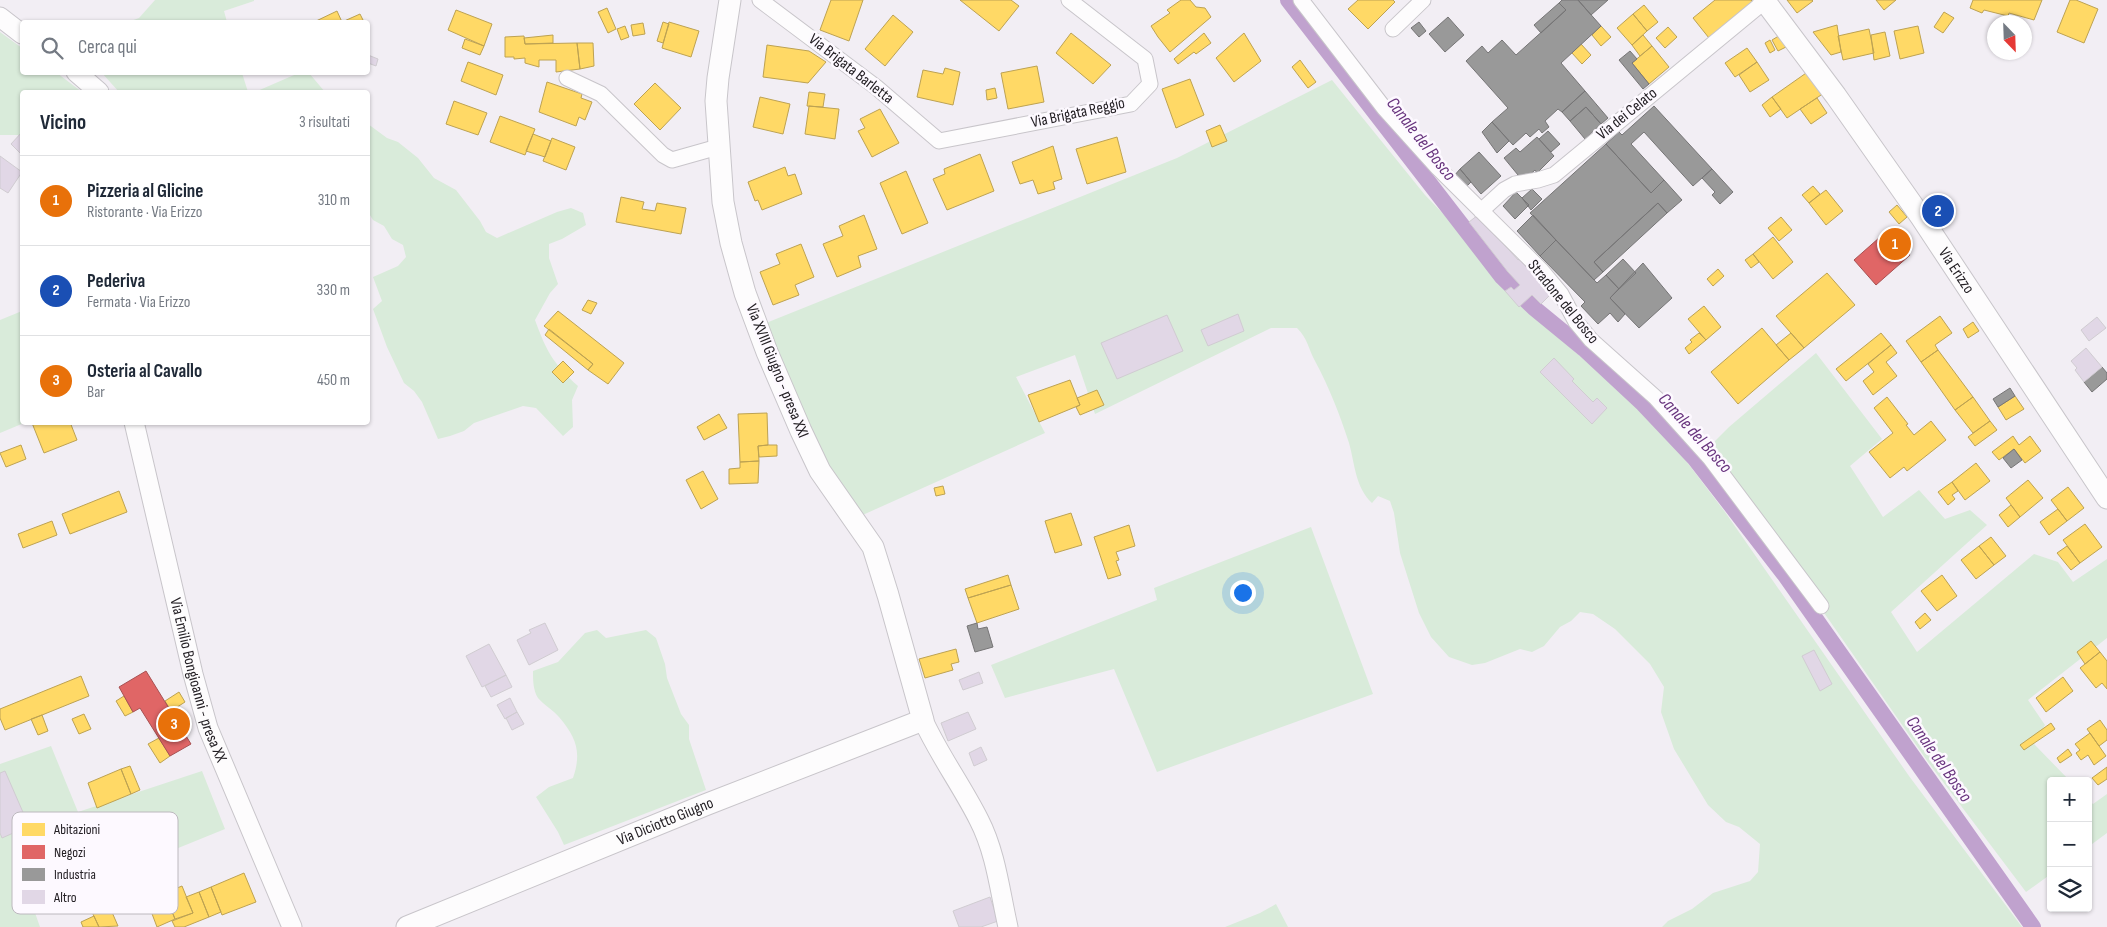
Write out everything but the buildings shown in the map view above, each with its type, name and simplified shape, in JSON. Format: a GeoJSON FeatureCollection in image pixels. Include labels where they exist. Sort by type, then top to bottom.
{"type":"FeatureCollection","features":[{"type":"Feature","properties":{"kind":"main road","name":"Via XVIII Giugno - presa XXI"},"geometry":{"type":"LineString","coordinates":[[730,0],[716,101],[718,147],[725,210],[731,243],[745,293],[767,352],[820,471],[873,547],[923,720]]}},
{"type":"Feature","properties":{"kind":"main road","name":"Via Erizzo"},"geometry":{"type":"LineString","coordinates":[[1764,0],[1836,96],[1921,217],[2107,498]]}},
{"type":"Feature","properties":{"kind":"main road","name":"Via Diciotto Giugno"},"geometry":{"type":"LineString","coordinates":[[407,927],[705,805],[923,720]]}},
{"type":"Feature","properties":{"kind":"street","name":"Via Brigata Barletta"},"geometry":{"type":"LineString","coordinates":[[760,0],[876,87],[939,141]]}},
{"type":"Feature","properties":{"kind":"street","name":"Via Brigata Reggio"},"geometry":{"type":"LineString","coordinates":[[939,141],[1131,104],[1150,84],[1145,59],[1069,0]]}},
{"type":"Feature","properties":{"kind":"street","name":"Stradone del Bosco"},"geometry":{"type":"LineString","coordinates":[[1301,0],[1384,108],[1438,168],[1541,270],[1561,294],[1576,322],[1591,340],[1656,398],[1710,458],[1821,606]]}},
{"type":"Feature","properties":{"kind":"street"},"geometry":{"type":"LineString","coordinates":[[1393,29],[1423,0]]}},
{"type":"Feature","properties":{"kind":"street","name":"Via dei Celato"},"geometry":{"type":"LineString","coordinates":[[1481,211],[1504,190],[1515,184],[1554,175],[1764,0]]}},
{"type":"Feature","properties":{"kind":"street"},"geometry":{"type":"LineString","coordinates":[[0,17],[20,32]]}},
{"type":"Feature","properties":{"kind":"street"},"geometry":{"type":"LineString","coordinates":[[79,75],[97,90]]}},
{"type":"Feature","properties":{"kind":"street"},"geometry":{"type":"LineString","coordinates":[[568,78],[601,94],[663,156],[672,160],[718,147]]}},
{"type":"Feature","properties":{"kind":"street","name":"Via Emilio Bongioanni - presa XX"},"geometry":{"type":"LineString","coordinates":[[135,425],[192,674],[208,728],[292,927]]}},
{"type":"Feature","properties":{"kind":"street"},"geometry":{"type":"LineString","coordinates":[[923,720],[933,742],[980,820],[995,866],[1008,927]]}},
{"type":"Feature","properties":{"kind":"green space"},"geometry":{"type":"Polygon","coordinates":[[[155,0],[254,0],[224,11],[226,20],[134,20],[139,18],[155,0]]]}},
{"type":"Feature","properties":{"kind":"green space"},"geometry":{"type":"Polygon","coordinates":[[[0,32],[20,47],[20,75],[60,75],[79,90],[20,90],[20,135],[0,135],[0,32]]]}},
{"type":"Feature","properties":{"kind":"green space"},"geometry":{"type":"Polygon","coordinates":[[[104,75],[243,75],[247,90],[117,90],[104,75]]]}},
{"type":"Feature","properties":{"kind":"green space"},"geometry":{"type":"Polygon","coordinates":[[[294,75],[311,75],[323,90],[260,90],[294,75]]]}},
{"type":"Feature","properties":{"kind":"green space"},"geometry":{"type":"Polygon","coordinates":[[[1332,80],[1425,195],[1455,226],[1508,267],[1534,294],[1561,335],[1575,352],[1605,374],[1677,449],[1725,512],[1909,776],[2022,927],[1662,927],[1668,921],[1692,909],[1713,893],[1750,881],[1758,872],[1760,844],[1739,827],[1726,822],[1708,805],[1674,749],[1661,712],[1664,687],[1650,664],[1615,629],[1593,614],[1580,612],[1571,621],[1560,627],[1544,646],[1532,652],[1520,649],[1485,663],[1472,665],[1449,657],[1431,637],[1419,613],[1400,553],[1394,513],[1390,501],[1378,496],[1372,503],[1362,490],[1356,475],[1349,443],[1334,401],[1306,340],[1297,328],[1271,328],[1095,414],[1075,355],[1016,377],[1045,433],[856,518],[818,455],[766,323],[1177,158],[1332,80]]]}},
{"type":"Feature","properties":{"kind":"green space"},"geometry":{"type":"Polygon","coordinates":[[[370,125],[387,138],[398,142],[418,158],[434,178],[456,190],[480,221],[486,232],[497,238],[557,212],[571,208],[583,213],[586,225],[549,244],[549,258],[558,284],[550,293],[535,320],[551,356],[562,371],[578,386],[572,400],[573,427],[563,436],[536,408],[523,406],[474,423],[464,431],[438,439],[422,402],[414,391],[404,383],[387,347],[373,309],[382,301],[373,277],[398,266],[406,257],[403,245],[392,239],[384,226],[373,220],[370,215],[370,125]]]}},
{"type":"Feature","properties":{"kind":"green space"},"geometry":{"type":"Polygon","coordinates":[[[20,312],[20,425],[0,433],[0,320],[20,312]]]}},
{"type":"Feature","properties":{"kind":"green space"},"geometry":{"type":"Polygon","coordinates":[[[1816,353],[1882,439],[1850,466],[1883,517],[1919,490],[1945,519],[1970,510],[1987,525],[1891,612],[1917,652],[2034,554],[2058,562],[2073,582],[2107,559],[2107,638],[2028,700],[2045,725],[2034,744],[2066,777],[2047,777],[2047,877],[2026,892],[1928,762],[1744,498],[1707,449],[1729,427],[1816,353]]]}},
{"type":"Feature","properties":{"kind":"green space"},"geometry":{"type":"Polygon","coordinates":[[[1311,527],[1373,694],[1157,772],[1114,669],[1005,698],[991,665],[1157,600],[1154,588],[1311,527]]]}},
{"type":"Feature","properties":{"kind":"green space"},"geometry":{"type":"Polygon","coordinates":[[[597,630],[606,638],[646,630],[656,638],[665,664],[667,678],[681,714],[689,725],[689,739],[706,790],[564,845],[536,797],[549,787],[573,778],[577,760],[576,745],[570,731],[557,714],[536,695],[533,671],[558,662],[585,633],[597,630]]]}},
{"type":"Feature","properties":{"kind":"green space"},"geometry":{"type":"Polygon","coordinates":[[[51,746],[78,812],[12,812],[12,914],[35,914],[40,927],[0,927],[0,764],[51,746]]]}},
{"type":"Feature","properties":{"kind":"green space"},"geometry":{"type":"Polygon","coordinates":[[[202,771],[225,829],[178,848],[178,812],[78,812],[202,771]]]}},
{"type":"Feature","properties":{"kind":"green space"},"geometry":{"type":"Polygon","coordinates":[[[2107,794],[2107,833],[2092,844],[2092,803],[2107,794]]]}},
{"type":"Feature","properties":{"kind":"green space"},"geometry":{"type":"Polygon","coordinates":[[[1276,904],[1288,927],[1225,927],[1260,913],[1276,904]]]}},
{"type":"Feature","properties":{"kind":"waterway","name":"Canale del Bosco"},"geometry":{"type":"LineString","coordinates":[[1288,0],[1502,277],[1534,308],[1584,349],[1643,404],[1695,459],[1784,574],[2033,927]]}},
{"type":"Feature","properties":{"kind":"place","name":"Pederiva"},"geometry":{"type":"Point","coordinates":[1938,211]}},
{"type":"Feature","properties":{"kind":"place","name":"Pizzeria al Glicine"},"geometry":{"type":"Point","coordinates":[1895,244]}},
{"type":"Feature","properties":{"kind":"place","name":"Osteria al Cavallo"},"geometry":{"type":"Point","coordinates":[174,724]}}]}
